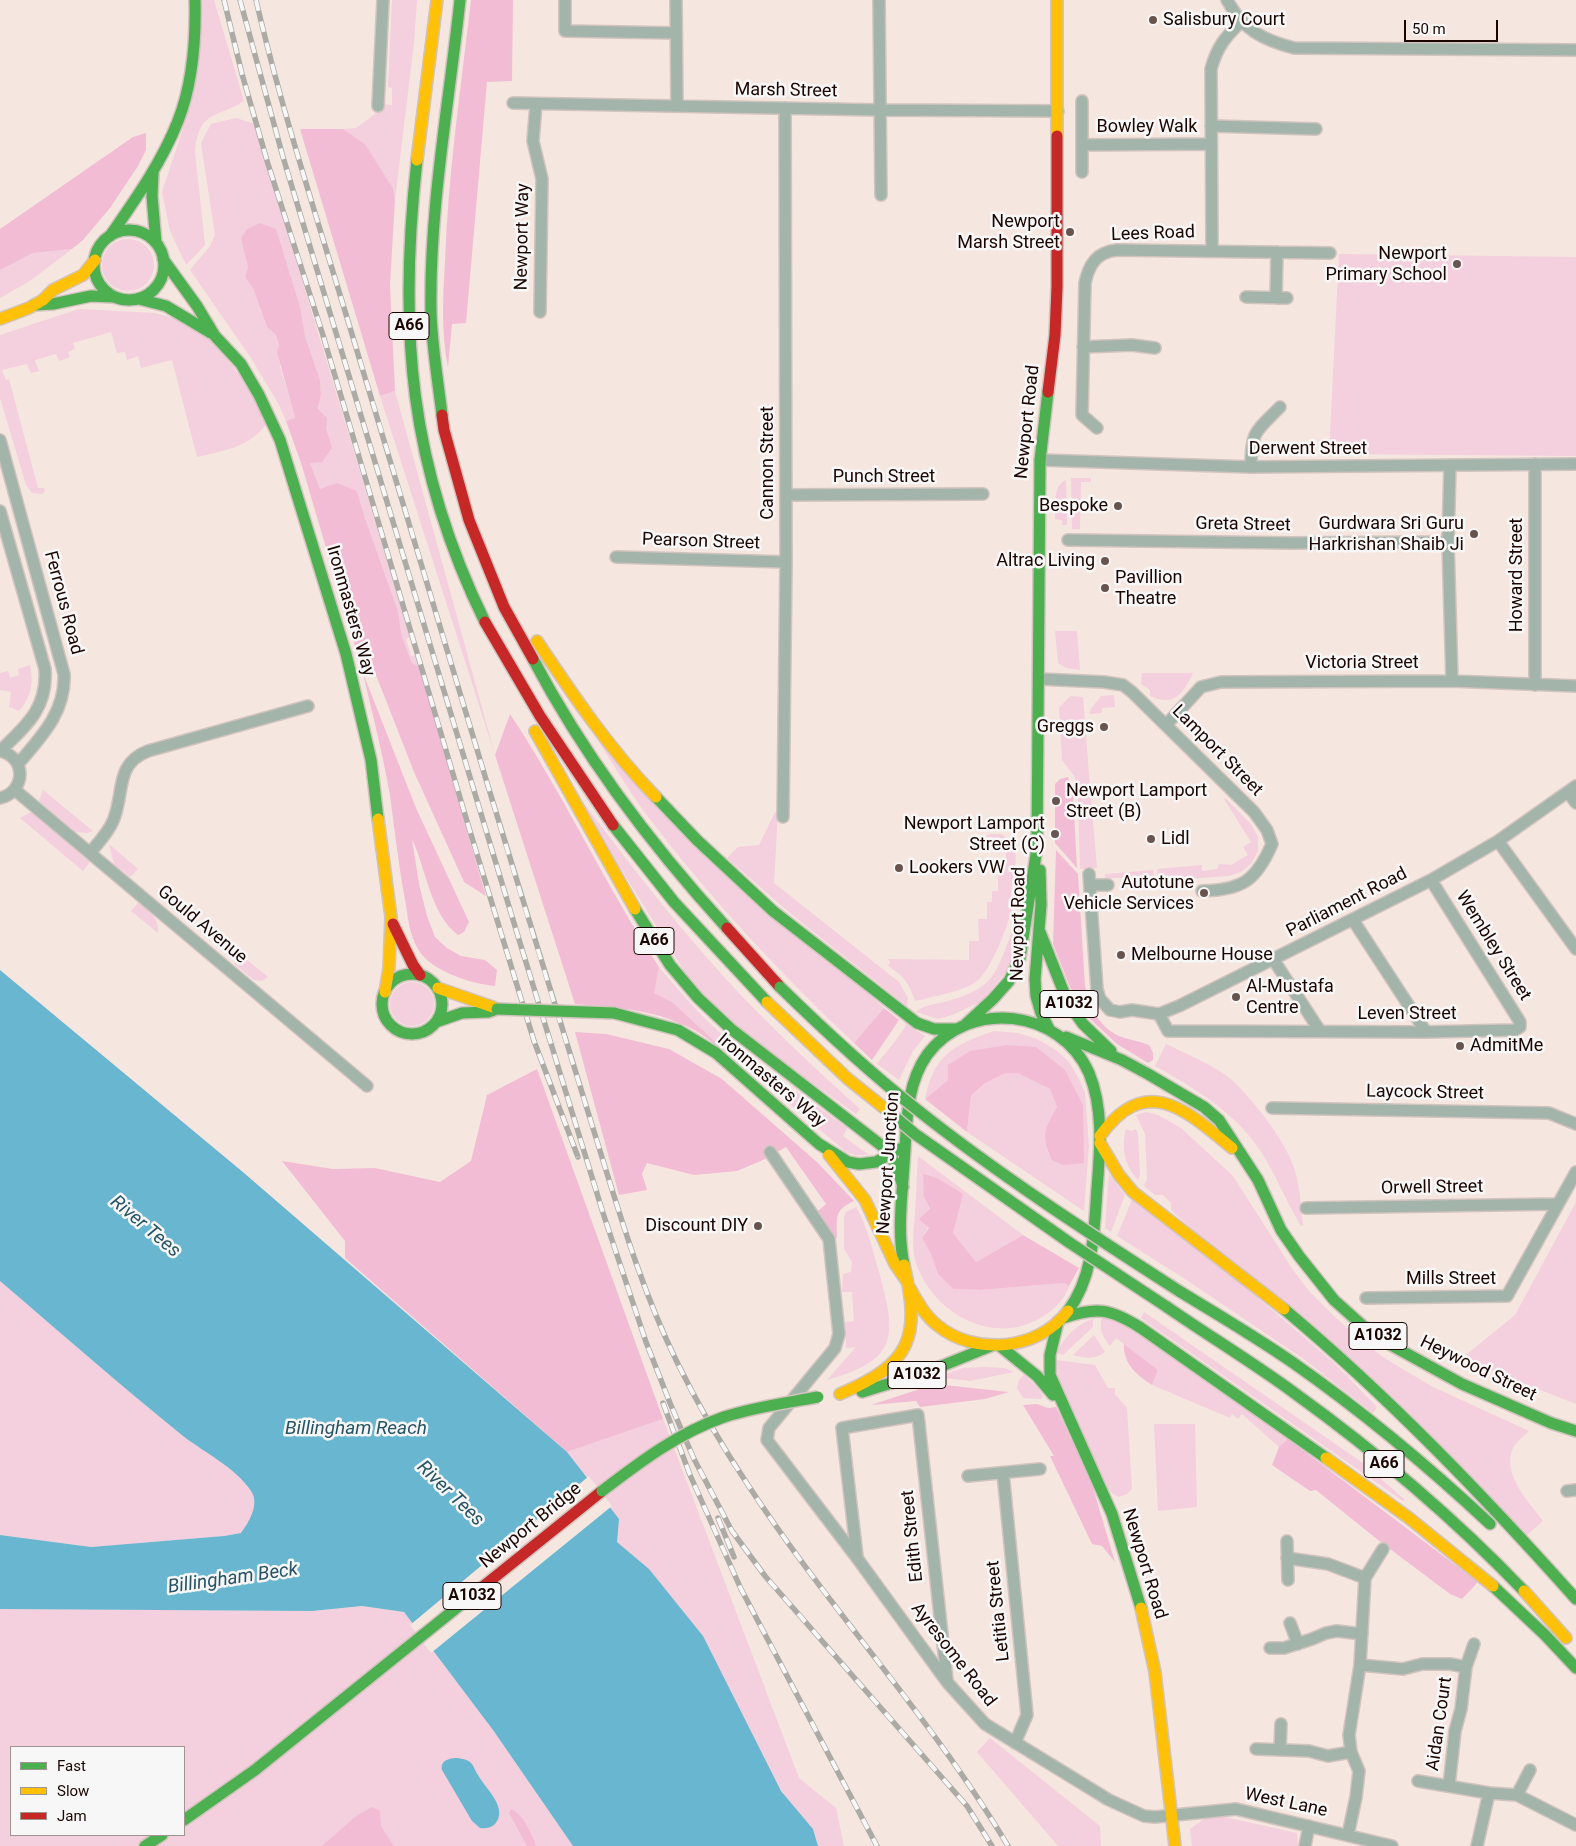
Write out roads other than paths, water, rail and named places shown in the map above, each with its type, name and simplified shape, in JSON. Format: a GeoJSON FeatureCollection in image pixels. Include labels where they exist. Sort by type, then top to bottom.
{"type":"FeatureCollection","features":[{"type":"Feature","properties":{"kind":"main road"},"geometry":{"type":"LineString","coordinates":[[0,319],[33,306],[53,290],[83,275],[95,260],[103,242],[110,236],[154,171],[178,120],[191,69],[196,15],[195,0]]}},
{"type":"Feature","properties":{"kind":"main road","name":"A66"},"geometry":{"type":"LineString","coordinates":[[436,0],[414,188],[408,291],[410,349],[417,410],[429,470],[444,522],[461,569],[484,620],[525,694],[623,839],[659,884],[714,946],[767,1002],[848,1078],[915,1134],[1046,1226],[1292,1392],[1358,1442],[1472,1540],[1550,1618],[1576,1650]]}},
{"type":"Feature","properties":{"kind":"main road","name":"A66"},"geometry":{"type":"LineString","coordinates":[[461,0],[434,227],[430,292],[432,340],[440,406],[451,463],[464,510],[482,559],[513,625],[586,748],[660,851],[728,931],[780,986],[863,1064],[934,1124],[1077,1225],[1290,1362],[1344,1401],[1430,1470],[1497,1531]]}},
{"type":"Feature","properties":{"kind":"main road","name":"Newport Road"},"geometry":{"type":"LineString","coordinates":[[961,1027],[993,999],[1009,981],[1020,958],[1036,848],[1040,460],[1055,335],[1058,270],[1057,0]]}},
{"type":"Feature","properties":{"kind":"main road"},"geometry":{"type":"LineString","coordinates":[[154,171],[152,196],[156,243],[164,259],[215,336]]}},
{"type":"Feature","properties":{"kind":"main road"},"geometry":{"type":"LineString","coordinates":[[110,236],[131,230],[145,234],[156,243]]}},
{"type":"Feature","properties":{"kind":"main road"},"geometry":{"type":"LineString","coordinates":[[139,299],[152,291],[161,279],[164,259]]}},
{"type":"Feature","properties":{"kind":"main road"},"geometry":{"type":"LineString","coordinates":[[95,260],[94,269],[100,285],[114,296]]}},
{"type":"Feature","properties":{"kind":"main road"},"geometry":{"type":"LineString","coordinates":[[33,306],[91,296],[139,299],[166,306],[215,336]]}},
{"type":"Feature","properties":{"kind":"main road","name":"Ironmasters Way"},"geometry":{"type":"LineString","coordinates":[[215,336],[241,364],[259,395],[280,440],[343,645],[370,760],[391,917],[388,968],[382,1002],[383,1014],[389,1024],[398,1031],[408,1034],[419,1034],[430,1029],[436,1022],[462,1013],[488,1012],[497,1009]]}},
{"type":"Feature","properties":{"kind":"main road"},"geometry":{"type":"LineString","coordinates":[[464,510],[496,572],[567,686],[649,790],[733,875],[773,911],[917,1023],[934,1029],[961,1027]]}},
{"type":"Feature","properties":{"kind":"main road","name":"A66"},"geometry":{"type":"LineString","coordinates":[[484,620],[496,661],[520,704]]}},
{"type":"Feature","properties":{"kind":"main road","name":"A66"},"geometry":{"type":"LineString","coordinates":[[529,721],[620,884],[670,965],[698,998],[731,1030],[880,1143],[891,1155],[899,1171],[903,1186]]}},
{"type":"Feature","properties":{"kind":"main road","name":"Newport Road"},"geometry":{"type":"LineString","coordinates":[[1036,848],[1042,876],[1040,932],[1035,979],[1036,996],[1041,1013],[1052,1031]]}},
{"type":"Feature","properties":{"kind":"main road","name":"Ironmasters Way"},"geometry":{"type":"LineString","coordinates":[[391,917],[406,953],[420,975],[432,981],[438,988],[497,1009],[614,1013],[678,1030],[716,1053],[819,1144]]}},
{"type":"Feature","properties":{"kind":"main road","name":"A1032"},"geometry":{"type":"LineString","coordinates":[[1040,932],[1068,1003],[1097,1039],[1122,1060]]}},
{"type":"Feature","properties":{"kind":"main road"},"geometry":{"type":"LineString","coordinates":[[385,992],[391,982],[401,976],[407,974],[420,975]]}},
{"type":"Feature","properties":{"kind":"main road"},"geometry":{"type":"LineString","coordinates":[[436,1022],[440,1016],[442,1004],[438,988]]}},
{"type":"Feature","properties":{"kind":"main road","name":"Newport Junction"},"geometry":{"type":"LineString","coordinates":[[1008,1017],[1030,1021],[1052,1031],[1076,1051],[1088,1071],[1093,1084],[1098,1110],[1100,1139],[1094,1233],[1087,1276],[1076,1300],[1060,1320],[1034,1338],[1019,1343],[996,1346],[964,1341],[940,1328],[921,1309],[907,1283],[900,1238],[910,1095],[917,1072],[934,1047],[961,1027],[989,1018],[1008,1017]]}},
{"type":"Feature","properties":{"kind":"main road","name":"Heywood Street"},"geometry":{"type":"LineString","coordinates":[[1052,1031],[1122,1060],[1187,1095],[1219,1120],[1258,1180],[1281,1230],[1299,1256],[1334,1300],[1363,1326],[1405,1354],[1462,1384],[1576,1431]]}},
{"type":"Feature","properties":{"kind":"main road","name":"Heywood Street"},"geometry":{"type":"LineString","coordinates":[[1100,1139],[1118,1114],[1134,1104],[1160,1102],[1184,1112],[1247,1162]]}},
{"type":"Feature","properties":{"kind":"main road","name":"A66"},"geometry":{"type":"LineString","coordinates":[[1100,1139],[1110,1161],[1133,1192],[1228,1264],[1331,1349],[1418,1430],[1515,1530],[1576,1599]]}},
{"type":"Feature","properties":{"kind":"main road"},"geometry":{"type":"LineString","coordinates":[[819,1144],[838,1157],[858,1164],[876,1162],[891,1155],[906,1142]]}},
{"type":"Feature","properties":{"kind":"main road"},"geometry":{"type":"LineString","coordinates":[[819,1144],[865,1200],[895,1264],[907,1283]]}},
{"type":"Feature","properties":{"kind":"main road","name":"A1032"},"geometry":{"type":"LineString","coordinates":[[840,1394],[858,1387],[884,1371],[904,1348],[910,1333],[913,1314],[907,1283]]}},
{"type":"Feature","properties":{"kind":"main road"},"geometry":{"type":"LineString","coordinates":[[1060,1320],[1084,1310],[1103,1310],[1121,1315],[1141,1328],[1415,1522],[1516,1606],[1550,1638],[1576,1668]]}},
{"type":"Feature","properties":{"kind":"main road","name":"Newport Road"},"geometry":{"type":"LineString","coordinates":[[1060,1320],[1049,1348],[1048,1365],[1050,1375],[1112,1514],[1133,1576],[1155,1672],[1174,1846]]}},
{"type":"Feature","properties":{"kind":"main road","name":"Newport Road"},"geometry":{"type":"LineString","coordinates":[[996,1346],[1037,1376],[1065,1411]]}},
{"type":"Feature","properties":{"kind":"main road","name":"A1032"},"geometry":{"type":"LineString","coordinates":[[840,1394],[861,1392],[892,1384],[996,1346]]}},
{"type":"Feature","properties":{"kind":"main road","name":"Newport Bridge"},"geometry":{"type":"LineString","coordinates":[[185,1819],[255,1770],[342,1702],[643,1458],[667,1443],[722,1418],[750,1410],[840,1394]]}},
{"type":"Feature","properties":{"kind":"main road"},"geometry":{"type":"LineString","coordinates":[[1516,1551],[1576,1613]]}},
{"type":"Feature","properties":{"kind":"main road"},"geometry":{"type":"LineString","coordinates":[[145,1846],[160,1836]]}},
{"type":"Feature","properties":{"kind":"street"},"geometry":{"type":"LineString","coordinates":[[378,106],[383,0]]}},
{"type":"Feature","properties":{"kind":"street"},"geometry":{"type":"LineString","coordinates":[[565,0],[565,31],[676,32]]}},
{"type":"Feature","properties":{"kind":"street"},"geometry":{"type":"LineString","coordinates":[[676,0],[677,106]]}},
{"type":"Feature","properties":{"kind":"street"},"geometry":{"type":"LineString","coordinates":[[879,0],[880,195]]}},
{"type":"Feature","properties":{"kind":"street"},"geometry":{"type":"LineString","coordinates":[[1227,0],[1242,21],[1254,33],[1270,42],[1294,48],[1576,50]]}},
{"type":"Feature","properties":{"kind":"street","name":"Lees Road"},"geometry":{"type":"LineString","coordinates":[[1097,428],[1082,415],[1085,283],[1088,271],[1093,261],[1106,251],[1212,250],[1211,69],[1216,51],[1223,40],[1242,21]]}},
{"type":"Feature","properties":{"kind":"street","name":"Bowley Walk"},"geometry":{"type":"LineString","coordinates":[[1082,101],[1082,172]]}},
{"type":"Feature","properties":{"kind":"street","name":"Marsh Street"},"geometry":{"type":"LineString","coordinates":[[513,103],[880,110],[1058,111]]}},
{"type":"Feature","properties":{"kind":"street","name":"Newport Way"},"geometry":{"type":"LineString","coordinates":[[536,104],[533,142],[542,179],[540,312]]}},
{"type":"Feature","properties":{"kind":"street","name":"Cannon Street"},"geometry":{"type":"LineString","coordinates":[[783,817],[786,562],[785,108]]}},
{"type":"Feature","properties":{"kind":"street"},"geometry":{"type":"LineString","coordinates":[[1211,126],[1316,129]]}},
{"type":"Feature","properties":{"kind":"street","name":"Bowley Walk"},"geometry":{"type":"LineString","coordinates":[[1082,145],[1211,144]]}},
{"type":"Feature","properties":{"kind":"street"},"geometry":{"type":"LineString","coordinates":[[1212,250],[1330,253]]}},
{"type":"Feature","properties":{"kind":"street"},"geometry":{"type":"LineString","coordinates":[[1246,297],[1282,298],[1277,252]]}},
{"type":"Feature","properties":{"kind":"street"},"geometry":{"type":"LineString","coordinates":[[1084,347],[1132,345],[1155,348]]}},
{"type":"Feature","properties":{"kind":"street"},"geometry":{"type":"LineString","coordinates":[[1251,467],[1251,445],[1257,430],[1280,407]]}},
{"type":"Feature","properties":{"kind":"street","name":"Ferrous Road"},"geometry":{"type":"LineString","coordinates":[[0,440],[64,674],[61,703],[54,720],[18,764]]}},
{"type":"Feature","properties":{"kind":"street","name":"Derwent Street"},"geometry":{"type":"LineString","coordinates":[[1040,460],[1251,467],[1576,464]]}},
{"type":"Feature","properties":{"kind":"street","name":"Howard Street"},"geometry":{"type":"LineString","coordinates":[[1535,464],[1535,685]]}},
{"type":"Feature","properties":{"kind":"street"},"geometry":{"type":"LineString","coordinates":[[1450,465],[1448,542],[1452,680]]}},
{"type":"Feature","properties":{"kind":"street","name":"Punch Street"},"geometry":{"type":"LineString","coordinates":[[786,495],[982,494]]}},
{"type":"Feature","properties":{"kind":"street","name":"Ferrous Road"},"geometry":{"type":"LineString","coordinates":[[0,511],[45,669],[46,680],[43,699],[33,717],[0,751]]}},
{"type":"Feature","properties":{"kind":"street","name":"Greta Street"},"geometry":{"type":"LineString","coordinates":[[1068,540],[1282,543],[1448,542]]}},
{"type":"Feature","properties":{"kind":"street","name":"Pearson Street"},"geometry":{"type":"LineString","coordinates":[[616,557],[786,562]]}},
{"type":"Feature","properties":{"kind":"street","name":"Lamport Street"},"geometry":{"type":"LineString","coordinates":[[1039,679],[1104,682],[1123,685],[1254,812],[1267,830],[1272,844],[1264,862],[1254,875],[1239,885],[1224,890],[1202,891]]}},
{"type":"Feature","properties":{"kind":"street","name":"Victoria Street"},"geometry":{"type":"LineString","coordinates":[[1166,725],[1200,687],[1221,682],[1452,680],[1576,686]]}},
{"type":"Feature","properties":{"kind":"street"},"geometry":{"type":"LineString","coordinates":[[90,853],[113,821],[124,772],[134,758],[148,752],[308,706]]}},
{"type":"Feature","properties":{"kind":"street"},"geometry":{"type":"LineString","coordinates":[[0,751],[11,755],[18,764],[20,779],[15,790],[9,795],[0,798]]}},
{"type":"Feature","properties":{"kind":"street"},"geometry":{"type":"LineString","coordinates":[[1572,789],[1576,803]]}},
{"type":"Feature","properties":{"kind":"street","name":"Parliament Road"},"geometry":{"type":"LineString","coordinates":[[1159,1014],[1179,1006],[1431,880],[1498,840],[1572,789]]}},
{"type":"Feature","properties":{"kind":"street","name":"Gould Avenue"},"geometry":{"type":"LineString","coordinates":[[15,790],[367,1086]]}},
{"type":"Feature","properties":{"kind":"street"},"geometry":{"type":"LineString","coordinates":[[1498,840],[1576,949]]}},
{"type":"Feature","properties":{"kind":"street"},"geometry":{"type":"LineString","coordinates":[[1108,885],[1089,879],[1097,990],[1100,999],[1110,1010],[1120,1012],[1132,1010],[1159,1014]]}},
{"type":"Feature","properties":{"kind":"street","name":"Wembley Street"},"geometry":{"type":"LineString","coordinates":[[1431,880],[1520,1022],[1520,1027],[1515,1030]]}},
{"type":"Feature","properties":{"kind":"street"},"geometry":{"type":"LineString","coordinates":[[1353,920],[1426,1032]]}},
{"type":"Feature","properties":{"kind":"street"},"geometry":{"type":"LineString","coordinates":[[1273,959],[1320,1031]]}},
{"type":"Feature","properties":{"kind":"street","name":"Leven Street"},"geometry":{"type":"LineString","coordinates":[[1159,1014],[1168,1031],[1426,1032],[1515,1030]]}},
{"type":"Feature","properties":{"kind":"street","name":"Laycock Street"},"geometry":{"type":"LineString","coordinates":[[1272,1108],[1549,1113],[1576,1124]]}},
{"type":"Feature","properties":{"kind":"street","name":"Ayresome Road"},"geometry":{"type":"LineString","coordinates":[[770,1152],[829,1239],[839,1334],[835,1348],[769,1428],[767,1440],[857,1558],[947,1682],[985,1724],[1109,1800],[1144,1816],[1155,1817],[1170,1814]]}},
{"type":"Feature","properties":{"kind":"street"},"geometry":{"type":"LineString","coordinates":[[1558,1204],[1576,1172]]}},
{"type":"Feature","properties":{"kind":"street","name":"Orwell Street"},"geometry":{"type":"LineString","coordinates":[[1306,1208],[1558,1204]]}},
{"type":"Feature","properties":{"kind":"street","name":"Mills Street"},"geometry":{"type":"LineString","coordinates":[[1366,1298],[1507,1296],[1558,1204]]}},
{"type":"Feature","properties":{"kind":"street","name":"Edith Street"},"geometry":{"type":"LineString","coordinates":[[857,1558],[842,1428],[918,1416],[947,1682]]}},
{"type":"Feature","properties":{"kind":"street"},"geometry":{"type":"LineString","coordinates":[[968,1476],[1040,1469]]}},
{"type":"Feature","properties":{"kind":"street","name":"Letitia Street"},"geometry":{"type":"LineString","coordinates":[[1003,1473],[1027,1715],[1015,1743]]}},
{"type":"Feature","properties":{"kind":"street"},"geometry":{"type":"LineString","coordinates":[[1287,1541],[1288,1580]]}},
{"type":"Feature","properties":{"kind":"street"},"geometry":{"type":"LineString","coordinates":[[1348,1835],[1356,1797],[1359,1770],[1351,1752],[1349,1735],[1360,1665],[1365,1578],[1383,1549]]}},
{"type":"Feature","properties":{"kind":"street"},"geometry":{"type":"LineString","coordinates":[[1287,1558],[1328,1564],[1365,1578]]}},
{"type":"Feature","properties":{"kind":"street"},"geometry":{"type":"LineString","coordinates":[[1290,1623],[1298,1644]]}},
{"type":"Feature","properties":{"kind":"street"},"geometry":{"type":"LineString","coordinates":[[1270,1648],[1284,1648],[1337,1631],[1362,1634]]}},
{"type":"Feature","properties":{"kind":"street","name":"Aidan Court"},"geometry":{"type":"LineString","coordinates":[[1449,1786],[1455,1731],[1461,1709],[1466,1667],[1474,1644]]}},
{"type":"Feature","properties":{"kind":"street","name":"Aidan Court"},"geometry":{"type":"LineString","coordinates":[[1360,1665],[1403,1668],[1422,1664],[1450,1664],[1466,1667]]}},
{"type":"Feature","properties":{"kind":"street"},"geometry":{"type":"LineString","coordinates":[[1280,1749],[1281,1724]]}},
{"type":"Feature","properties":{"kind":"street"},"geometry":{"type":"LineString","coordinates":[[1256,1750],[1309,1751],[1328,1756],[1351,1752]]}},
{"type":"Feature","properties":{"kind":"street"},"geometry":{"type":"LineString","coordinates":[[1517,1795],[1530,1770]]}},
{"type":"Feature","properties":{"kind":"street","name":"Aidan Court"},"geometry":{"type":"LineString","coordinates":[[1418,1781],[1489,1793],[1517,1795],[1576,1825]]}},
{"type":"Feature","properties":{"kind":"street"},"geometry":{"type":"LineString","coordinates":[[1477,1846],[1489,1793]]}},
{"type":"Feature","properties":{"kind":"street","name":"West Lane"},"geometry":{"type":"LineString","coordinates":[[1170,1814],[1236,1809],[1392,1846]]}},
{"type":"Feature","properties":{"kind":"street"},"geometry":{"type":"LineString","coordinates":[[1305,1846],[1308,1826]]}},
{"type":"Feature","properties":{"kind":"water"},"geometry":{"type":"Polygon","coordinates":[[[0,970],[244,1173],[567,1452],[619,1519],[617,1542],[649,1569],[703,1636],[781,1791],[813,1829],[818,1846],[573,1846],[493,1730],[404,1612],[362,1606],[312,1611],[0,1609],[0,1535],[91,1547],[224,1536],[241,1533],[250,1518],[254,1501],[251,1491],[237,1475],[183,1436],[0,1281],[0,970]]]}},
{"type":"Feature","properties":{"kind":"water"},"geometry":{"type":"Polygon","coordinates":[[[458,1758],[471,1763],[498,1805],[499,1818],[492,1826],[480,1828],[472,1821],[442,1770],[444,1762],[449,1759],[458,1758]]]}},
{"type":"Feature","properties":{"kind":"railway"},"geometry":{"type":"LineString","coordinates":[[224,0],[242,74],[268,164],[322,332],[534,1041],[578,1157]]}},
{"type":"Feature","properties":{"kind":"railway"},"geometry":{"type":"LineString","coordinates":[[240,0],[283,157],[517,933],[603,1213],[646,1342],[670,1403],[694,1459],[732,1531],[765,1576],[967,1806],[992,1846]]}},
{"type":"Feature","properties":{"kind":"railway"},"geometry":{"type":"LineString","coordinates":[[256,0],[277,84],[301,166],[501,828],[620,1215],[652,1305],[693,1394],[748,1485],[812,1576],[947,1753],[1008,1846]]}},
{"type":"Feature","properties":{"kind":"railway"},"geometry":{"type":"LineString","coordinates":[[663,1403],[690,1475],[741,1589],[877,1846]]}},
{"type":"Feature","properties":{"kind":"railway"},"geometry":{"type":"LineString","coordinates":[[718,1518],[734,1557]]}},
{"type":"Feature","properties":{"kind":"place","name":"Salisbury Court"},"geometry":{"type":"Point","coordinates":[1153,20]}},
{"type":"Feature","properties":{"kind":"place","name":"Newport Marsh Street"},"geometry":{"type":"Point","coordinates":[1070,232]}},
{"type":"Feature","properties":{"kind":"place","name":"Newport Primary School"},"geometry":{"type":"Point","coordinates":[1457,264]}},
{"type":"Feature","properties":{"kind":"place","name":"Bespoke"},"geometry":{"type":"Point","coordinates":[1118,506]}},
{"type":"Feature","properties":{"kind":"place","name":"Gurdwara Sri Guru Harkrishan Shaib Ji"},"geometry":{"type":"Point","coordinates":[1474,534]}},
{"type":"Feature","properties":{"kind":"place","name":"Altrac Living"},"geometry":{"type":"Point","coordinates":[1105,561]}},
{"type":"Feature","properties":{"kind":"place","name":"Pavillion Theatre"},"geometry":{"type":"Point","coordinates":[1105,588]}},
{"type":"Feature","properties":{"kind":"place","name":"Greggs"},"geometry":{"type":"Point","coordinates":[1104,727]}},
{"type":"Feature","properties":{"kind":"place","name":"Newport Lamport Street (B)"},"geometry":{"type":"Point","coordinates":[1056,801]}},
{"type":"Feature","properties":{"kind":"place","name":"Newport Lamport Street (C)"},"geometry":{"type":"Point","coordinates":[1055,834]}},
{"type":"Feature","properties":{"kind":"place","name":"Lidl"},"geometry":{"type":"Point","coordinates":[1151,839]}},
{"type":"Feature","properties":{"kind":"place","name":"Lookers VW"},"geometry":{"type":"Point","coordinates":[899,868]}},
{"type":"Feature","properties":{"kind":"place","name":"Autotune Vehicle Services"},"geometry":{"type":"Point","coordinates":[1204,893]}},
{"type":"Feature","properties":{"kind":"place","name":"Melbourne House"},"geometry":{"type":"Point","coordinates":[1121,955]}},
{"type":"Feature","properties":{"kind":"place","name":"Al-Mustafa Centre"},"geometry":{"type":"Point","coordinates":[1236,997]}},
{"type":"Feature","properties":{"kind":"place","name":"AdmitMe"},"geometry":{"type":"Point","coordinates":[1460,1046]}},
{"type":"Feature","properties":{"kind":"place","name":"Discount DIY"},"geometry":{"type":"Point","coordinates":[758,1226]}},
{"type":"Feature","properties":{"kind":"water label","name":"River Tees"},"geometry":{"type":"Point","coordinates":[145,1227]}},
{"type":"Feature","properties":{"kind":"water label","name":"Billingham Reach"},"geometry":{"type":"Point","coordinates":[356,1429]}},
{"type":"Feature","properties":{"kind":"water label","name":"River Tees"},"geometry":{"type":"Point","coordinates":[450,1494]}},
{"type":"Feature","properties":{"kind":"water label","name":"Billingham Beck"},"geometry":{"type":"Point","coordinates":[233,1579]}}]}
